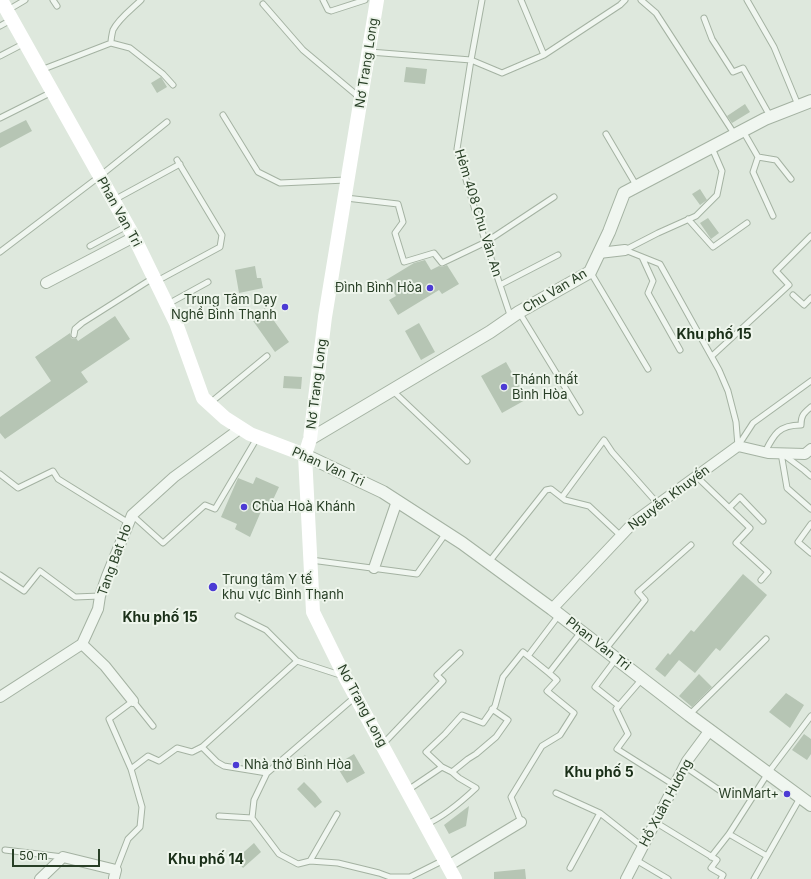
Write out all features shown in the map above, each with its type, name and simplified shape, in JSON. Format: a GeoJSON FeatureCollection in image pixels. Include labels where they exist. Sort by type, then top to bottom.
{"type":"FeatureCollection","features":[{"type":"Feature","properties":{"kind":"main road","name":"Nơ Trang Long"},"geometry":{"type":"LineString","coordinates":[[377,0],[325,318],[310,439],[305,455],[313,612],[345,677],[455,879]]}},
{"type":"Feature","properties":{"kind":"main road","name":"Phan Van Tri"},"geometry":{"type":"LineString","coordinates":[[5,14],[25,43],[131,231],[168,304],[204,398],[225,418],[258,438],[305,455]]}},
{"type":"Feature","properties":{"kind":"street","name":"Chu Van An"},"geometry":{"type":"LineString","coordinates":[[310,439],[483,336],[515,315],[590,272],[609,232],[624,193],[770,117],[811,101]]}},
{"type":"Feature","properties":{"kind":"street"},"geometry":{"type":"LineString","coordinates":[[46,284],[131,231]]}},
{"type":"Feature","properties":{"kind":"street"},"geometry":{"type":"LineString","coordinates":[[599,253],[625,250]]}},
{"type":"Feature","properties":{"kind":"street","name":"Tang Bat Ho"},"geometry":{"type":"LineString","coordinates":[[82,644],[98,609],[100,596],[107,576],[130,519],[174,477],[241,428]]}},
{"type":"Feature","properties":{"kind":"street"},"geometry":{"type":"LineString","coordinates":[[738,446],[765,452],[805,454],[811,449]]}},
{"type":"Feature","properties":{"kind":"street","name":"Nguyễn Khuyến"},"geometry":{"type":"LineString","coordinates":[[556,612],[635,521],[738,446]]}},
{"type":"Feature","properties":{"kind":"street","name":"Phan Van Tri"},"geometry":{"type":"LineString","coordinates":[[305,455],[383,492],[462,543],[556,612],[689,715],[811,805]]}},
{"type":"Feature","properties":{"kind":"street"},"geometry":{"type":"LineString","coordinates":[[374,568],[397,501]]}},
{"type":"Feature","properties":{"kind":"street"},"geometry":{"type":"LineString","coordinates":[[0,697],[82,644],[105,666],[133,701]]}},
{"type":"Feature","properties":{"kind":"street","name":"Hồ Xuân Hương"},"geometry":{"type":"LineString","coordinates":[[626,879],[686,762],[710,730]]}},
{"type":"Feature","properties":{"kind":"street"},"geometry":{"type":"LineString","coordinates":[[446,863],[521,822]]}},
{"type":"Feature","properties":{"kind":"street"},"geometry":{"type":"LineString","coordinates":[[40,879],[63,857],[115,874]]}},
{"type":"Feature","properties":{"kind":"lane"},"geometry":{"type":"LineString","coordinates":[[5,14],[25,0]]}},
{"type":"Feature","properties":{"kind":"lane"},"geometry":{"type":"LineString","coordinates":[[53,0],[57,6]]}},
{"type":"Feature","properties":{"kind":"lane"},"geometry":{"type":"LineString","coordinates":[[111,43],[112,35],[119,21],[141,0]]}},
{"type":"Feature","properties":{"kind":"lane"},"geometry":{"type":"LineString","coordinates":[[323,0],[328,10],[331,11],[365,0]]}},
{"type":"Feature","properties":{"kind":"lane","name":"Hẻm 408 Chu Văn An"},"geometry":{"type":"LineString","coordinates":[[482,0],[457,149],[475,210],[500,285],[515,315],[580,412]]}},
{"type":"Feature","properties":{"kind":"lane"},"geometry":{"type":"LineString","coordinates":[[521,0],[544,55]]}},
{"type":"Feature","properties":{"kind":"lane"},"geometry":{"type":"LineString","coordinates":[[369,52],[472,60],[502,73],[544,55],[620,5],[625,0]]}},
{"type":"Feature","properties":{"kind":"lane"},"geometry":{"type":"LineString","coordinates":[[641,0],[656,13],[739,133],[758,157],[776,160],[791,179]]}},
{"type":"Feature","properties":{"kind":"lane"},"geometry":{"type":"LineString","coordinates":[[746,0],[774,48],[798,106]]}},
{"type":"Feature","properties":{"kind":"lane"},"geometry":{"type":"LineString","coordinates":[[263,4],[304,50],[361,99]]}},
{"type":"Feature","properties":{"kind":"lane"},"geometry":{"type":"LineString","coordinates":[[704,18],[712,39],[733,72],[743,68],[770,117]]}},
{"type":"Feature","properties":{"kind":"lane"},"geometry":{"type":"LineString","coordinates":[[0,56],[25,43]]}},
{"type":"Feature","properties":{"kind":"lane"},"geometry":{"type":"LineString","coordinates":[[40,70],[111,43],[130,48],[163,74],[173,85]]}},
{"type":"Feature","properties":{"kind":"lane"},"geometry":{"type":"LineString","coordinates":[[0,118],[53,92]]}},
{"type":"Feature","properties":{"kind":"lane"},"geometry":{"type":"LineString","coordinates":[[223,115],[258,172],[280,183],[347,180]]}},
{"type":"Feature","properties":{"kind":"lane"},"geometry":{"type":"LineString","coordinates":[[0,252],[168,122]]}},
{"type":"Feature","properties":{"kind":"lane"},"geometry":{"type":"LineString","coordinates":[[606,134],[637,186]]}},
{"type":"Feature","properties":{"kind":"lane"},"geometry":{"type":"LineString","coordinates":[[625,250],[696,216],[717,195],[722,171],[712,147]]}},
{"type":"Feature","properties":{"kind":"lane"},"geometry":{"type":"LineString","coordinates":[[758,157],[753,172],[773,216]]}},
{"type":"Feature","properties":{"kind":"lane"},"geometry":{"type":"LineString","coordinates":[[74,335],[75,328],[82,323],[155,279],[220,247],[222,235],[178,162],[114,200]]}},
{"type":"Feature","properties":{"kind":"lane"},"geometry":{"type":"LineString","coordinates":[[344,198],[398,204],[403,222],[395,233],[404,262],[434,253],[442,263],[486,242],[554,197]]}},
{"type":"Feature","properties":{"kind":"lane"},"geometry":{"type":"LineString","coordinates":[[688,219],[713,247],[747,223]]}},
{"type":"Feature","properties":{"kind":"lane"},"geometry":{"type":"LineString","coordinates":[[90,246],[131,231]]}},
{"type":"Feature","properties":{"kind":"lane"},"geometry":{"type":"LineString","coordinates":[[712,356],[789,286],[776,271],[811,236]]}},
{"type":"Feature","properties":{"kind":"lane"},"geometry":{"type":"LineString","coordinates":[[625,250],[660,264],[719,370],[728,391],[736,422],[738,446]]}},
{"type":"Feature","properties":{"kind":"lane"},"geometry":{"type":"LineString","coordinates":[[500,285],[558,255]]}},
{"type":"Feature","properties":{"kind":"lane"},"geometry":{"type":"LineString","coordinates":[[642,257],[653,281],[648,293],[680,350]]}},
{"type":"Feature","properties":{"kind":"lane"},"geometry":{"type":"LineString","coordinates":[[590,272],[648,369]]}},
{"type":"Feature","properties":{"kind":"lane"},"geometry":{"type":"LineString","coordinates":[[168,304],[208,282]]}},
{"type":"Feature","properties":{"kind":"lane"},"geometry":{"type":"LineString","coordinates":[[793,295],[804,305],[811,298]]}},
{"type":"Feature","properties":{"kind":"lane"},"geometry":{"type":"LineString","coordinates":[[209,403],[267,356]]}},
{"type":"Feature","properties":{"kind":"lane"},"geometry":{"type":"LineString","coordinates":[[738,446],[753,423],[811,381]]}},
{"type":"Feature","properties":{"kind":"lane"},"geometry":{"type":"LineString","coordinates":[[393,390],[467,461]]}},
{"type":"Feature","properties":{"kind":"lane"},"geometry":{"type":"LineString","coordinates":[[765,452],[773,436],[783,428],[801,425],[801,418],[811,407]]}},
{"type":"Feature","properties":{"kind":"lane"},"geometry":{"type":"LineString","coordinates":[[0,474],[18,488],[53,471],[58,480],[130,519],[163,544],[206,505],[215,509],[258,438]]}},
{"type":"Feature","properties":{"kind":"lane"},"geometry":{"type":"LineString","coordinates":[[562,497],[604,440],[612,452],[658,504]]}},
{"type":"Feature","properties":{"kind":"lane"},"geometry":{"type":"LineString","coordinates":[[782,453],[811,476]]}},
{"type":"Feature","properties":{"kind":"lane"},"geometry":{"type":"LineString","coordinates":[[782,453],[787,488],[811,509]]}},
{"type":"Feature","properties":{"kind":"lane"},"geometry":{"type":"LineString","coordinates":[[696,476],[750,528],[736,544],[768,572],[761,580]]}},
{"type":"Feature","properties":{"kind":"lane"},"geometry":{"type":"LineString","coordinates":[[488,562],[546,490],[551,489],[565,500],[590,506],[621,536]]}},
{"type":"Feature","properties":{"kind":"lane"},"geometry":{"type":"LineString","coordinates":[[729,508],[740,498],[762,521]]}},
{"type":"Feature","properties":{"kind":"lane"},"geometry":{"type":"LineString","coordinates":[[811,524],[798,542],[811,553]]}},
{"type":"Feature","properties":{"kind":"lane"},"geometry":{"type":"LineString","coordinates":[[310,560],[417,574],[446,533]]}},
{"type":"Feature","properties":{"kind":"lane"},"geometry":{"type":"LineString","coordinates":[[605,650],[645,600],[638,592],[691,545]]}},
{"type":"Feature","properties":{"kind":"lane"},"geometry":{"type":"LineString","coordinates":[[0,575],[24,591],[40,571],[75,596],[100,596]]}},
{"type":"Feature","properties":{"kind":"lane"},"geometry":{"type":"LineString","coordinates":[[528,656],[556,612]]}},
{"type":"Feature","properties":{"kind":"lane"},"geometry":{"type":"LineString","coordinates":[[238,616],[266,630],[296,661],[345,677]]}},
{"type":"Feature","properties":{"kind":"lane"},"geometry":{"type":"LineString","coordinates":[[549,673],[581,631]]}},
{"type":"Feature","properties":{"kind":"lane"},"geometry":{"type":"LineString","coordinates":[[689,715],[766,639]]}},
{"type":"Feature","properties":{"kind":"lane"},"geometry":{"type":"LineString","coordinates":[[425,825],[449,811],[476,788],[442,767],[426,752],[462,715],[483,723],[494,706],[503,677],[523,652],[557,680],[547,691],[574,714],[560,736],[542,746],[511,796],[521,822]]}},
{"type":"Feature","properties":{"kind":"lane"},"geometry":{"type":"LineString","coordinates":[[382,745],[443,681],[437,676],[460,653]]}},
{"type":"Feature","properties":{"kind":"lane"},"geometry":{"type":"LineString","coordinates":[[616,658],[595,687],[619,706]]}},
{"type":"Feature","properties":{"kind":"lane"},"geometry":{"type":"LineString","coordinates":[[131,769],[148,756],[159,761],[177,748],[192,752],[202,747],[296,661]]}},
{"type":"Feature","properties":{"kind":"lane"},"geometry":{"type":"LineString","coordinates":[[642,679],[616,710],[628,734],[617,749],[674,785]]}},
{"type":"Feature","properties":{"kind":"lane"},"geometry":{"type":"LineString","coordinates":[[356,696],[267,772],[254,800],[252,818],[279,854],[298,864],[310,861],[338,863],[390,877],[410,877],[446,863]]}},
{"type":"Feature","properties":{"kind":"lane"},"geometry":{"type":"LineString","coordinates":[[115,874],[128,839],[140,827],[142,807],[131,769],[109,719],[133,701],[153,726]]}},
{"type":"Feature","properties":{"kind":"lane"},"geometry":{"type":"LineString","coordinates":[[452,772],[496,737],[508,720],[492,709]]}},
{"type":"Feature","properties":{"kind":"lane"},"geometry":{"type":"LineString","coordinates":[[711,857],[768,773],[811,716]]}},
{"type":"Feature","properties":{"kind":"lane"},"geometry":{"type":"LineString","coordinates":[[202,747],[217,762],[224,766],[267,772]]}},
{"type":"Feature","properties":{"kind":"lane"},"geometry":{"type":"LineString","coordinates":[[684,766],[725,794]]}},
{"type":"Feature","properties":{"kind":"lane"},"geometry":{"type":"LineString","coordinates":[[407,791],[442,767]]}},
{"type":"Feature","properties":{"kind":"lane"},"geometry":{"type":"LineString","coordinates":[[556,793],[600,813],[642,847]]}},
{"type":"Feature","properties":{"kind":"lane"},"geometry":{"type":"LineString","coordinates":[[754,879],[801,797]]}},
{"type":"Feature","properties":{"kind":"lane"},"geometry":{"type":"LineString","coordinates":[[570,868],[600,813]]}},
{"type":"Feature","properties":{"kind":"lane"},"geometry":{"type":"LineString","coordinates":[[310,861],[337,814]]}},
{"type":"Feature","properties":{"kind":"lane"},"geometry":{"type":"LineString","coordinates":[[219,816],[252,818]]}},
{"type":"Feature","properties":{"kind":"lane"},"geometry":{"type":"LineString","coordinates":[[655,822],[717,860],[711,868],[723,875],[721,879]]}},
{"type":"Feature","properties":{"kind":"lane"},"geometry":{"type":"LineString","coordinates":[[728,834],[767,856]]}},
{"type":"Feature","properties":{"kind":"lane"},"geometry":{"type":"LineString","coordinates":[[5,850],[63,857]]}},
{"type":"Feature","properties":{"kind":"lane"},"geometry":{"type":"LineString","coordinates":[[636,860],[668,879]]}},
{"type":"Feature","properties":{"kind":"building"},"geometry":{"type":"Polygon","coordinates":[[[406,67],[427,69],[425,84],[404,82],[406,67]]]}},
{"type":"Feature","properties":{"kind":"building"},"geometry":{"type":"Polygon","coordinates":[[[161,77],[167,87],[157,93],[151,83],[161,77]]]}},
{"type":"Feature","properties":{"kind":"building"},"geometry":{"type":"Polygon","coordinates":[[[745,104],[750,112],[732,123],[727,116],[745,104]]]}},
{"type":"Feature","properties":{"kind":"building"},"geometry":{"type":"Polygon","coordinates":[[[26,120],[32,131],[0,148],[0,133],[26,120]]]}},
{"type":"Feature","properties":{"kind":"building"},"geometry":{"type":"Polygon","coordinates":[[[700,189],[707,200],[700,205],[692,194],[700,189]]]}},
{"type":"Feature","properties":{"kind":"building"},"geometry":{"type":"Polygon","coordinates":[[[708,218],[719,233],[711,239],[700,223],[708,218]]]}},
{"type":"Feature","properties":{"kind":"building","name":"Đình Bình Hòa"},"geometry":{"type":"Polygon","coordinates":[[[425,260],[431,270],[439,266],[442,267],[447,265],[459,284],[442,294],[439,290],[398,315],[389,300],[396,296],[386,280],[414,263],[425,260]]]}},
{"type":"Feature","properties":{"kind":"building"},"geometry":{"type":"Polygon","coordinates":[[[255,266],[257,278],[261,278],[263,288],[239,293],[235,270],[255,266]]]}},
{"type":"Feature","properties":{"kind":"building"},"geometry":{"type":"Polygon","coordinates":[[[265,308],[289,342],[275,352],[251,318],[265,308]]]}},
{"type":"Feature","properties":{"kind":"building"},"geometry":{"type":"Polygon","coordinates":[[[115,316],[130,339],[81,372],[88,382],[5,439],[0,433],[0,417],[51,381],[35,357],[70,333],[71,338],[76,338],[78,341],[115,316]]]}},
{"type":"Feature","properties":{"kind":"building"},"geometry":{"type":"Polygon","coordinates":[[[419,323],[435,352],[421,360],[405,331],[419,323]]]}},
{"type":"Feature","properties":{"kind":"building","name":"Thánh thất Bình Hòa"},"geometry":{"type":"Polygon","coordinates":[[[506,362],[527,399],[502,413],[481,376],[506,362]]]}},
{"type":"Feature","properties":{"kind":"building"},"geometry":{"type":"Polygon","coordinates":[[[284,376],[302,377],[301,389],[283,388],[284,376]]]}},
{"type":"Feature","properties":{"kind":"building","name":"Chùa Hoà Khánh"},"geometry":{"type":"Polygon","coordinates":[[[256,477],[279,487],[271,504],[265,502],[250,537],[235,529],[237,524],[221,517],[238,478],[253,484],[256,477]]]}},
{"type":"Feature","properties":{"kind":"building"},"geometry":{"type":"Polygon","coordinates":[[[743,574],[767,595],[720,651],[716,648],[695,673],[679,660],[665,677],[655,669],[668,653],[670,655],[691,630],[694,632],[743,574]]]}},
{"type":"Feature","properties":{"kind":"building"},"geometry":{"type":"Polygon","coordinates":[[[699,674],[712,687],[692,707],[679,696],[699,674]]]}},
{"type":"Feature","properties":{"kind":"building"},"geometry":{"type":"Polygon","coordinates":[[[786,693],[804,705],[790,728],[769,712],[786,693]]]}},
{"type":"Feature","properties":{"kind":"building"},"geometry":{"type":"Polygon","coordinates":[[[804,734],[811,739],[811,754],[807,760],[792,750],[804,734]]]}},
{"type":"Feature","properties":{"kind":"building"},"geometry":{"type":"Polygon","coordinates":[[[354,754],[365,773],[347,783],[336,765],[354,754]]]}},
{"type":"Feature","properties":{"kind":"building"},"geometry":{"type":"Polygon","coordinates":[[[305,755],[312,764],[303,771],[296,762],[305,755]]]}},
{"type":"Feature","properties":{"kind":"building"},"geometry":{"type":"Polygon","coordinates":[[[304,782],[322,802],[315,808],[297,789],[304,782]]]}},
{"type":"Feature","properties":{"kind":"building"},"geometry":{"type":"Polygon","coordinates":[[[469,806],[466,826],[449,834],[444,825],[469,806]]]}},
{"type":"Feature","properties":{"kind":"building"},"geometry":{"type":"Polygon","coordinates":[[[254,843],[261,852],[243,868],[236,859],[254,843]]]}},
{"type":"Feature","properties":{"kind":"building"},"geometry":{"type":"Polygon","coordinates":[[[525,869],[526,879],[494,879],[494,872],[525,869]]]}},
{"type":"Feature","properties":{"kind":"place","name":"Đình Bình Hòa"},"geometry":{"type":"Point","coordinates":[430,288]}},
{"type":"Feature","properties":{"kind":"place","name":"Trung Tâm Dạy Nghề Bình Thạnh"},"geometry":{"type":"Point","coordinates":[285,307]}},
{"type":"Feature","properties":{"kind":"place","name":"Thánh thất Bình Hòa"},"geometry":{"type":"Point","coordinates":[504,387]}},
{"type":"Feature","properties":{"kind":"place","name":"Chùa Hoà Khánh"},"geometry":{"type":"Point","coordinates":[244,507]}},
{"type":"Feature","properties":{"kind":"place","name":"Trung tâm Y tế khu vực Bình Thạnh"},"geometry":{"type":"Point","coordinates":[213,587]}},
{"type":"Feature","properties":{"kind":"place","name":"Nhà thờ Bình Hòa"},"geometry":{"type":"Point","coordinates":[236,765]}},
{"type":"Feature","properties":{"kind":"place","name":"WinMart+"},"geometry":{"type":"Point","coordinates":[787,794]}},
{"type":"Feature","properties":{"kind":"district","name":"Khu phố 15"},"geometry":{"type":"Point","coordinates":[714,335]}},
{"type":"Feature","properties":{"kind":"district","name":"Khu phố 15"},"geometry":{"type":"Point","coordinates":[160,618]}},
{"type":"Feature","properties":{"kind":"district","name":"Khu phố 5"},"geometry":{"type":"Point","coordinates":[599,773]}},
{"type":"Feature","properties":{"kind":"district","name":"Khu phố 14"},"geometry":{"type":"Point","coordinates":[206,860]}}]}
